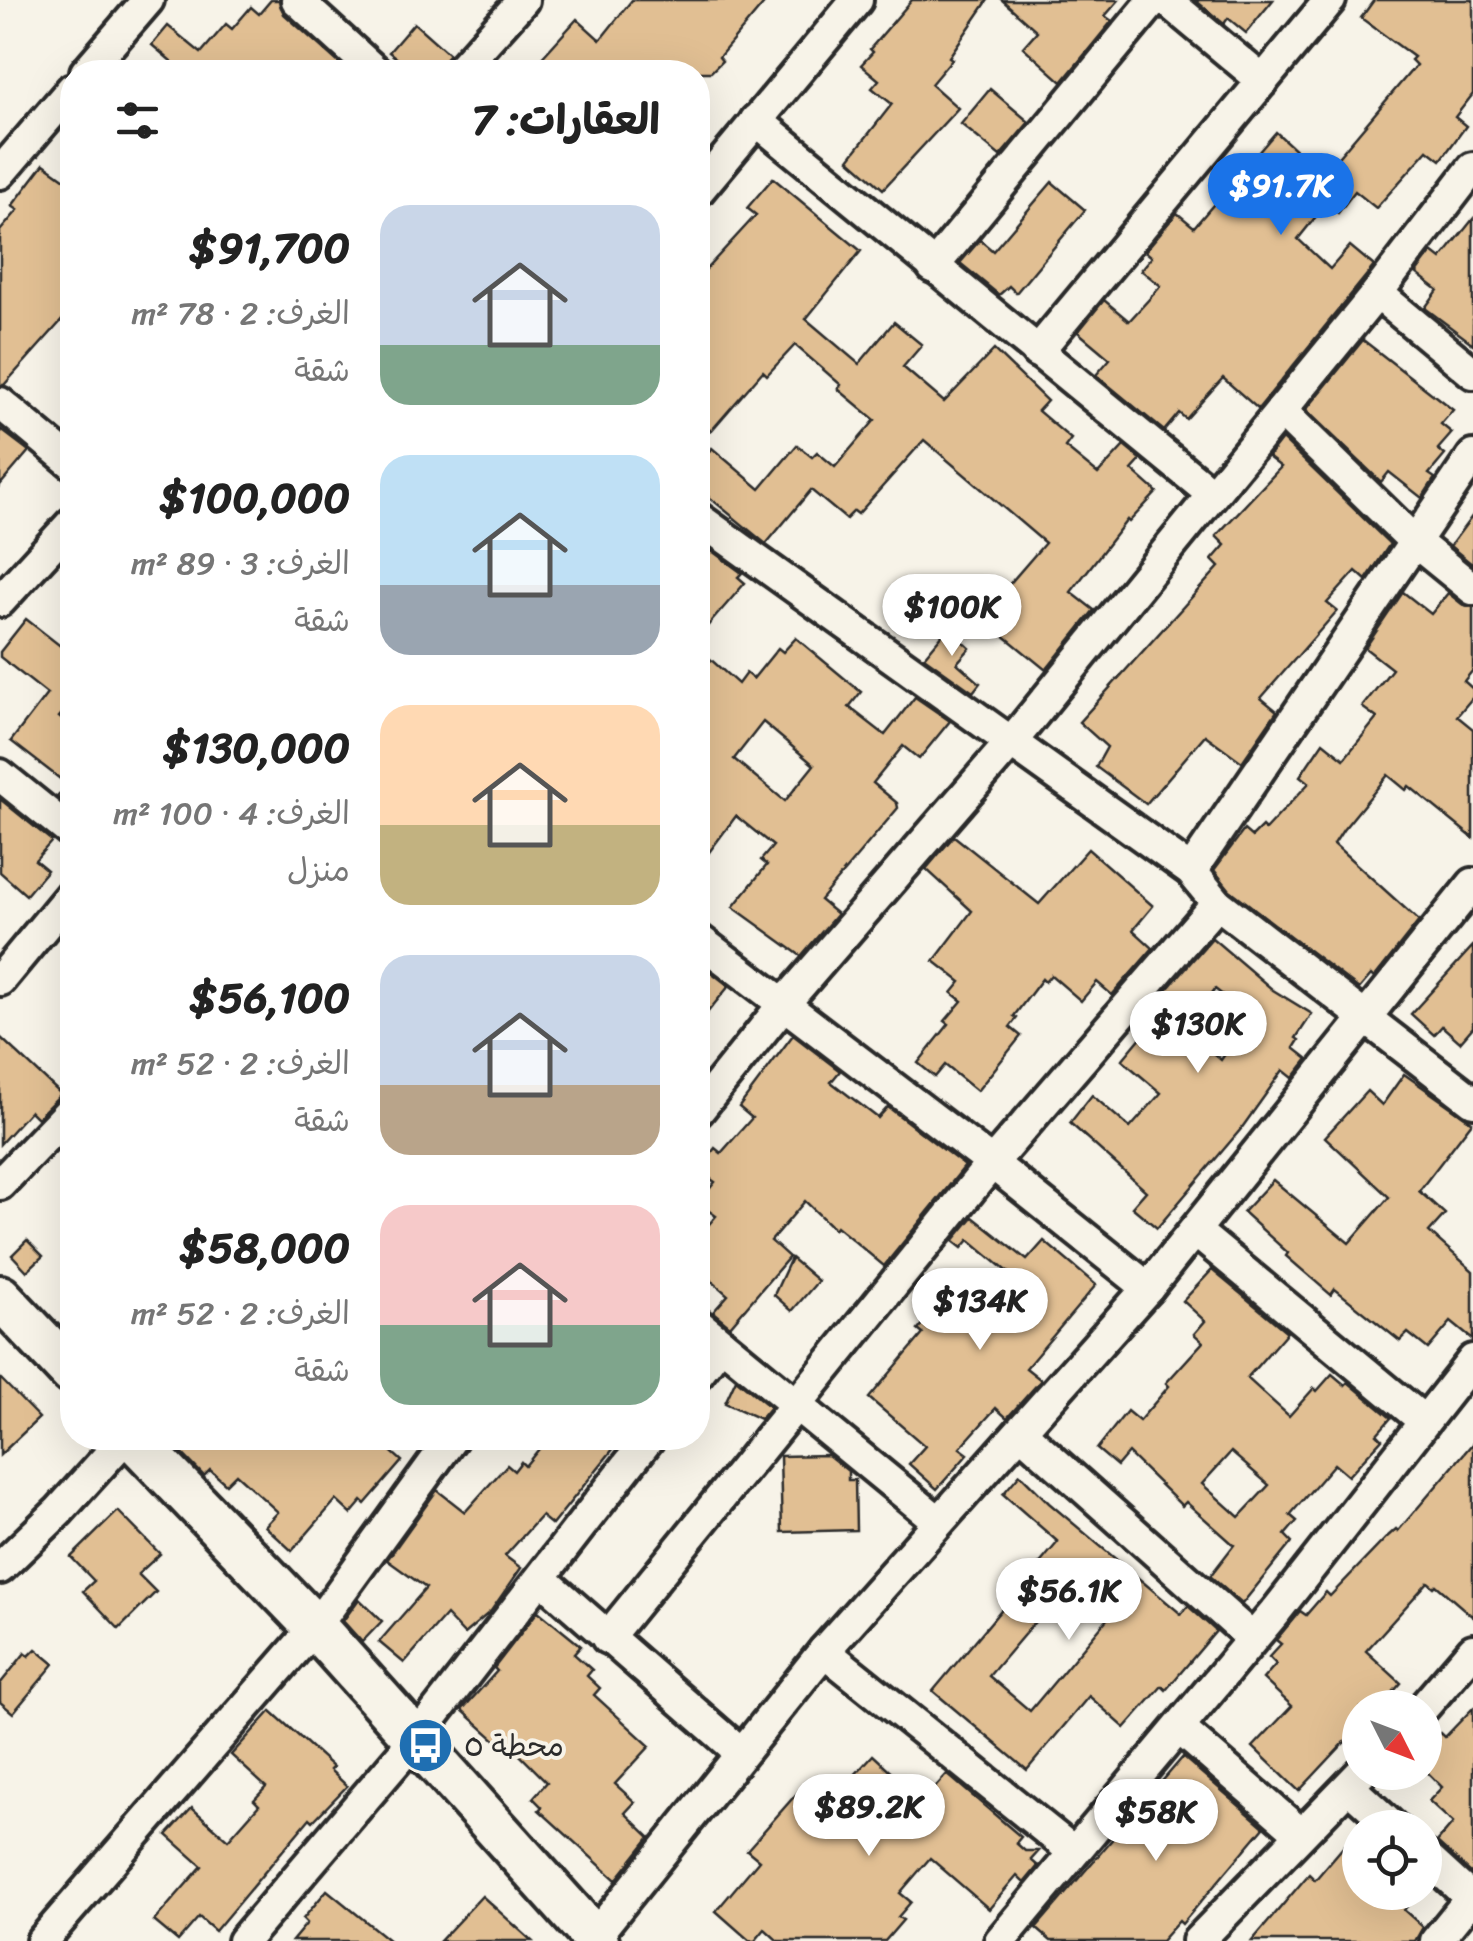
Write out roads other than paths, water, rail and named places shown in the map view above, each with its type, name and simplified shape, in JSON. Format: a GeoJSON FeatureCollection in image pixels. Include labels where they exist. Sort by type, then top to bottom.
{"type":"FeatureCollection","features":[{"type":"Feature","properties":{"kind":"street"},"geometry":{"type":"LineString","coordinates":[[96,60],[148,0]]}},
{"type":"Feature","properties":{"kind":"street"},"geometry":{"type":"LineString","coordinates":[[296,0],[363,60]]}},
{"type":"Feature","properties":{"kind":"street"},"geometry":{"type":"LineString","coordinates":[[469,60],[523,0]]}},
{"type":"Feature","properties":{"kind":"street"},"geometry":{"type":"LineString","coordinates":[[710,177],[857,0]]}},
{"type":"Feature","properties":{"kind":"street"},"geometry":{"type":"LineString","coordinates":[[933,267],[1154,0]]}},
{"type":"Feature","properties":{"kind":"street"},"geometry":{"type":"LineString","coordinates":[[1166,0],[1263,81]]}},
{"type":"Feature","properties":{"kind":"street"},"geometry":{"type":"LineString","coordinates":[[1036,352],[1330,0]]}},
{"type":"Feature","properties":{"kind":"street"},"geometry":{"type":"LineString","coordinates":[[0,173],[60,103]]}},
{"type":"Feature","properties":{"kind":"street"},"geometry":{"type":"LineString","coordinates":[[756,120],[1212,494]]}},
{"type":"Feature","properties":{"kind":"street"},"geometry":{"type":"LineString","coordinates":[[710,1097],[783,1005],[1012,741],[1377,294],[1473,168]]}},
{"type":"Feature","properties":{"kind":"street"},"geometry":{"type":"LineString","coordinates":[[1377,294],[1473,373]]}},
{"type":"Feature","properties":{"kind":"street"},"geometry":{"type":"LineString","coordinates":[[0,403],[60,453]]}},
{"type":"Feature","properties":{"kind":"street"},"geometry":{"type":"LineString","coordinates":[[1281,412],[1414,541],[1473,590]]}},
{"type":"Feature","properties":{"kind":"street"},"geometry":{"type":"LineString","coordinates":[[1191,872],[1473,456]]}},
{"type":"Feature","properties":{"kind":"street"},"geometry":{"type":"LineString","coordinates":[[710,527],[1191,872],[1217,903],[1473,1101]]}},
{"type":"Feature","properties":{"kind":"street"},"geometry":{"type":"LineString","coordinates":[[0,600],[60,535]]}},
{"type":"Feature","properties":{"kind":"street"},"geometry":{"type":"LineString","coordinates":[[0,775],[60,823]]}},
{"type":"Feature","properties":{"kind":"street"},"geometry":{"type":"LineString","coordinates":[[145,1450],[315,1627],[594,1940],[824,1651],[1022,1432],[1196,1231],[1473,884]]}},
{"type":"Feature","properties":{"kind":"street"},"geometry":{"type":"LineString","coordinates":[[607,1638],[992,1163],[1217,903]]}},
{"type":"Feature","properties":{"kind":"street"},"geometry":{"type":"LineString","coordinates":[[0,980],[60,908]]}},
{"type":"Feature","properties":{"kind":"street"},"geometry":{"type":"LineString","coordinates":[[710,949],[992,1163],[1148,1288]]}},
{"type":"Feature","properties":{"kind":"street"},"geometry":{"type":"LineString","coordinates":[[0,1184],[60,1122]]}},
{"type":"Feature","properties":{"kind":"street"},"geometry":{"type":"LineString","coordinates":[[1196,1231],[1424,1421]]}},
{"type":"Feature","properties":{"kind":"street"},"geometry":{"type":"LineString","coordinates":[[0,1297],[60,1360]]}},
{"type":"Feature","properties":{"kind":"street"},"geometry":{"type":"LineString","coordinates":[[710,1334],[938,1521]]}},
{"type":"Feature","properties":{"kind":"street"},"geometry":{"type":"LineString","coordinates":[[1000,1941],[1179,1728],[1473,1360]]}},
{"type":"Feature","properties":{"kind":"street"},"geometry":{"type":"LineString","coordinates":[[1022,1432],[1252,1638]]}},
{"type":"Feature","properties":{"kind":"street"},"geometry":{"type":"LineString","coordinates":[[0,1568],[60,1511],[115,1450]]}},
{"type":"Feature","properties":{"kind":"street"},"geometry":{"type":"LineString","coordinates":[[42,1941],[315,1627],[443,1450]]}},
{"type":"Feature","properties":{"kind":"street"},"geometry":{"type":"LineString","coordinates":[[243,1941],[416,1738],[640,1450]]}},
{"type":"Feature","properties":{"kind":"street"},"geometry":{"type":"LineString","coordinates":[[542,1579],[740,1752]]}},
{"type":"Feature","properties":{"kind":"street"},"geometry":{"type":"LineString","coordinates":[[1438,1690],[1473,1650]]}},
{"type":"Feature","properties":{"kind":"street"},"geometry":{"type":"LineString","coordinates":[[824,1651],[1074,1852]]}},
{"type":"Feature","properties":{"kind":"street"},"geometry":{"type":"LineString","coordinates":[[1179,1728],[1300,1833]]}},
{"type":"Feature","properties":{"kind":"street"},"geometry":{"type":"LineString","coordinates":[[1198,1941],[1345,1790]]}},
{"type":"Feature","properties":{"kind":"street"},"geometry":{"type":"LineString","coordinates":[[1364,1790],[1380,1810]]}},
{"type":"Feature","properties":{"kind":"street"},"geometry":{"type":"LineString","coordinates":[[1436,1941],[1472,1899],[1442,1872]]}},
{"type":"Feature","properties":{"kind":"place","name":"محطة ٥"},"geometry":{"type":"Point","coordinates":[425,1746]}}]}
